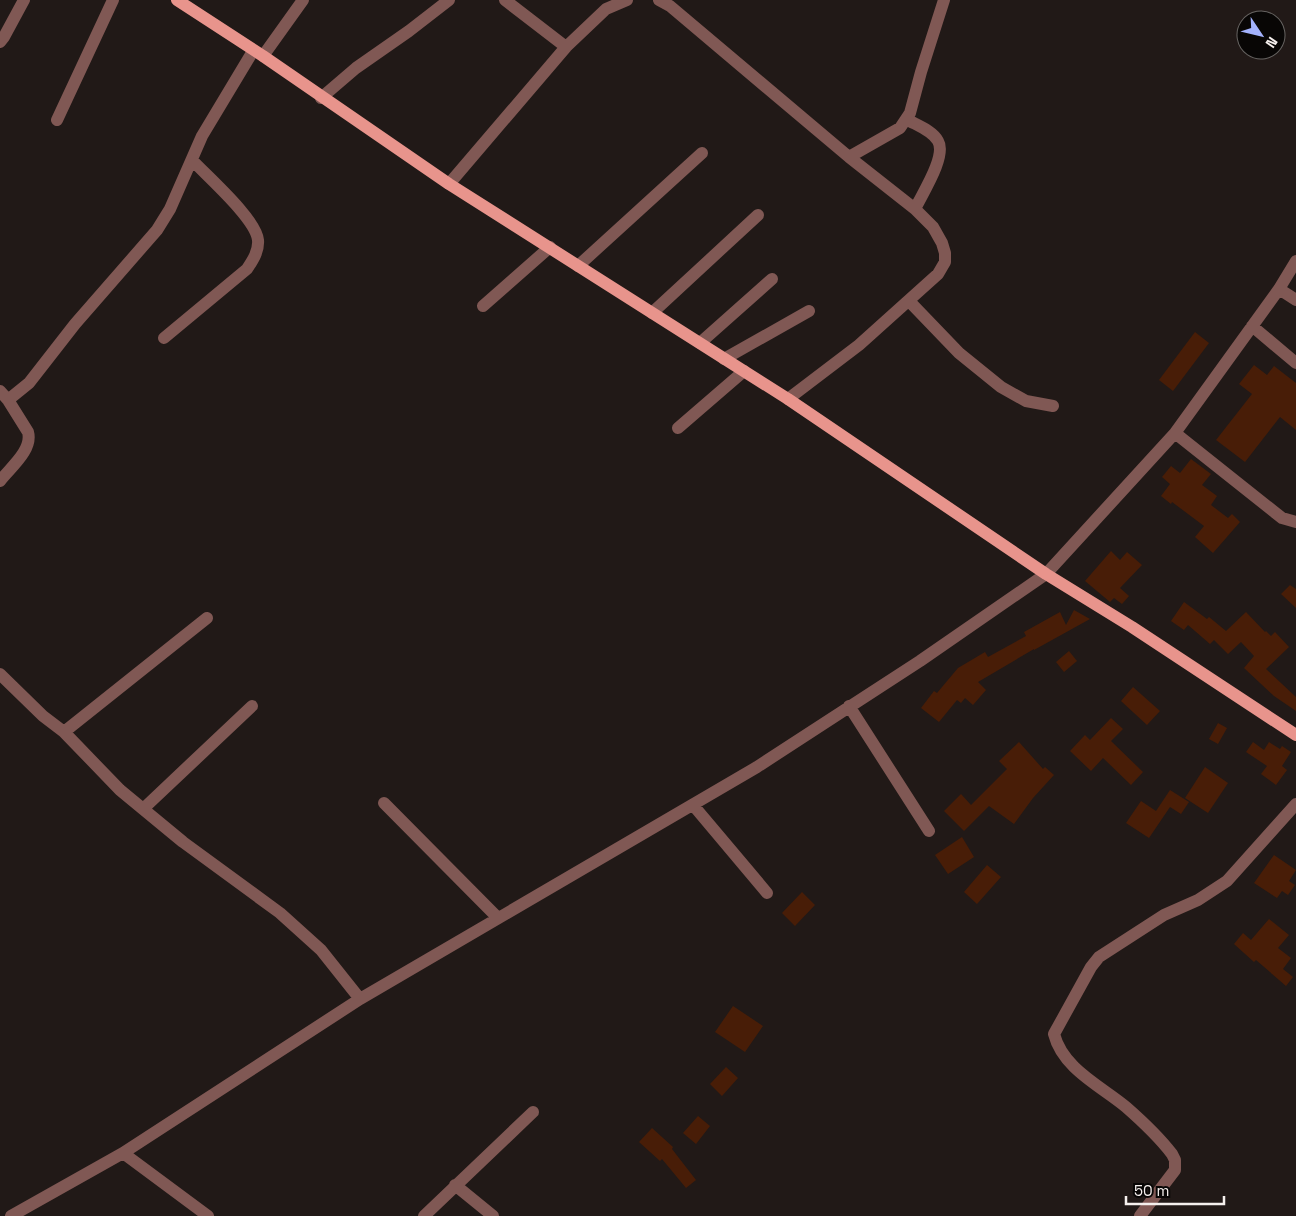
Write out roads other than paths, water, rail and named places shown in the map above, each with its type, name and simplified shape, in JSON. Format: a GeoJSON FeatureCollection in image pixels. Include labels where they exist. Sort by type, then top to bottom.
{"type":"FeatureCollection","features":[{"type":"Feature","properties":{"kind":"main road"},"geometry":{"type":"LineString","coordinates":[[177,0],[449,184],[788,399],[1046,574],[1132,627],[1296,735]]}},
{"type":"Feature","properties":{"kind":"street"},"geometry":{"type":"LineString","coordinates":[[0,42],[24,0]]}},
{"type":"Feature","properties":{"kind":"street"},"geometry":{"type":"LineString","coordinates":[[57,120],[113,0]]}},
{"type":"Feature","properties":{"kind":"street"},"geometry":{"type":"LineString","coordinates":[[0,480],[24,453],[30,438],[4,395],[29,383],[75,324],[157,230],[170,209],[202,136],[258,54],[303,0]]}},
{"type":"Feature","properties":{"kind":"street"},"geometry":{"type":"LineString","coordinates":[[321,98],[356,68],[449,0]]}},
{"type":"Feature","properties":{"kind":"street"},"geometry":{"type":"LineString","coordinates":[[505,0],[566,47]]}},
{"type":"Feature","properties":{"kind":"street"},"geometry":{"type":"LineString","coordinates":[[449,184],[566,47],[608,5],[627,0]]}},
{"type":"Feature","properties":{"kind":"street"},"geometry":{"type":"LineString","coordinates":[[659,0],[670,6],[915,209],[933,228],[942,243],[945,262],[938,274],[858,345],[788,399]]}},
{"type":"Feature","properties":{"kind":"street"},"geometry":{"type":"LineString","coordinates":[[849,156],[900,128],[910,113],[920,72],[944,0]]}},
{"type":"Feature","properties":{"kind":"street"},"geometry":{"type":"LineString","coordinates":[[906,119],[931,133],[938,141],[940,147],[939,160],[915,209]]}},
{"type":"Feature","properties":{"kind":"street"},"geometry":{"type":"LineString","coordinates":[[578,266],[702,153]]}},
{"type":"Feature","properties":{"kind":"street"},"geometry":{"type":"LineString","coordinates":[[164,338],[247,269],[256,254],[258,241],[255,230],[241,212],[192,160]]}},
{"type":"Feature","properties":{"kind":"street"},"geometry":{"type":"LineString","coordinates":[[652,313],[758,215]]}},
{"type":"Feature","properties":{"kind":"street"},"geometry":{"type":"LineString","coordinates":[[483,306],[550,248]]}},
{"type":"Feature","properties":{"kind":"street"},"geometry":{"type":"LineString","coordinates":[[11,1216],[123,1153],[360,1000],[758,767],[920,661],[1046,574],[1175,433],[1279,289],[1296,261]]}},
{"type":"Feature","properties":{"kind":"street"},"geometry":{"type":"LineString","coordinates":[[700,343],[772,279]]}},
{"type":"Feature","properties":{"kind":"street"},"geometry":{"type":"LineString","coordinates":[[1279,289],[1296,300]]}},
{"type":"Feature","properties":{"kind":"street"},"geometry":{"type":"LineString","coordinates":[[909,301],[959,353],[1000,387],[1026,401],[1053,406]]}},
{"type":"Feature","properties":{"kind":"street"},"geometry":{"type":"LineString","coordinates":[[724,359],[809,311]]}},
{"type":"Feature","properties":{"kind":"street"},"geometry":{"type":"LineString","coordinates":[[1252,326],[1296,363]]}},
{"type":"Feature","properties":{"kind":"street"},"geometry":{"type":"LineString","coordinates":[[678,428],[744,371]]}},
{"type":"Feature","properties":{"kind":"street"},"geometry":{"type":"LineString","coordinates":[[1175,433],[1282,518],[1296,522]]}},
{"type":"Feature","properties":{"kind":"street"},"geometry":{"type":"LineString","coordinates":[[64,732],[207,618]]}},
{"type":"Feature","properties":{"kind":"street"},"geometry":{"type":"LineString","coordinates":[[0,674],[43,716],[64,732],[120,790],[142,809],[183,842],[280,913],[321,950],[360,1000]]}},
{"type":"Feature","properties":{"kind":"street"},"geometry":{"type":"LineString","coordinates":[[142,809],[252,706]]}},
{"type":"Feature","properties":{"kind":"street"},"geometry":{"type":"LineString","coordinates":[[849,706],[929,831]]}},
{"type":"Feature","properties":{"kind":"street"},"geometry":{"type":"LineString","coordinates":[[384,803],[498,918]]}},
{"type":"Feature","properties":{"kind":"street"},"geometry":{"type":"LineString","coordinates":[[693,804],[767,894]]}},
{"type":"Feature","properties":{"kind":"street"},"geometry":{"type":"LineString","coordinates":[[1140,1216],[1175,1170],[1175,1160],[1172,1154],[1127,1107],[1071,1064],[1057,1045],[1054,1034],[1091,967],[1100,957],[1164,915],[1198,900],[1227,881],[1296,804]]}},
{"type":"Feature","properties":{"kind":"street"},"geometry":{"type":"LineString","coordinates":[[424,1216],[533,1112]]}},
{"type":"Feature","properties":{"kind":"street"},"geometry":{"type":"LineString","coordinates":[[123,1153],[208,1216]]}},
{"type":"Feature","properties":{"kind":"street"},"geometry":{"type":"LineString","coordinates":[[455,1185],[493,1216]]}}]}
